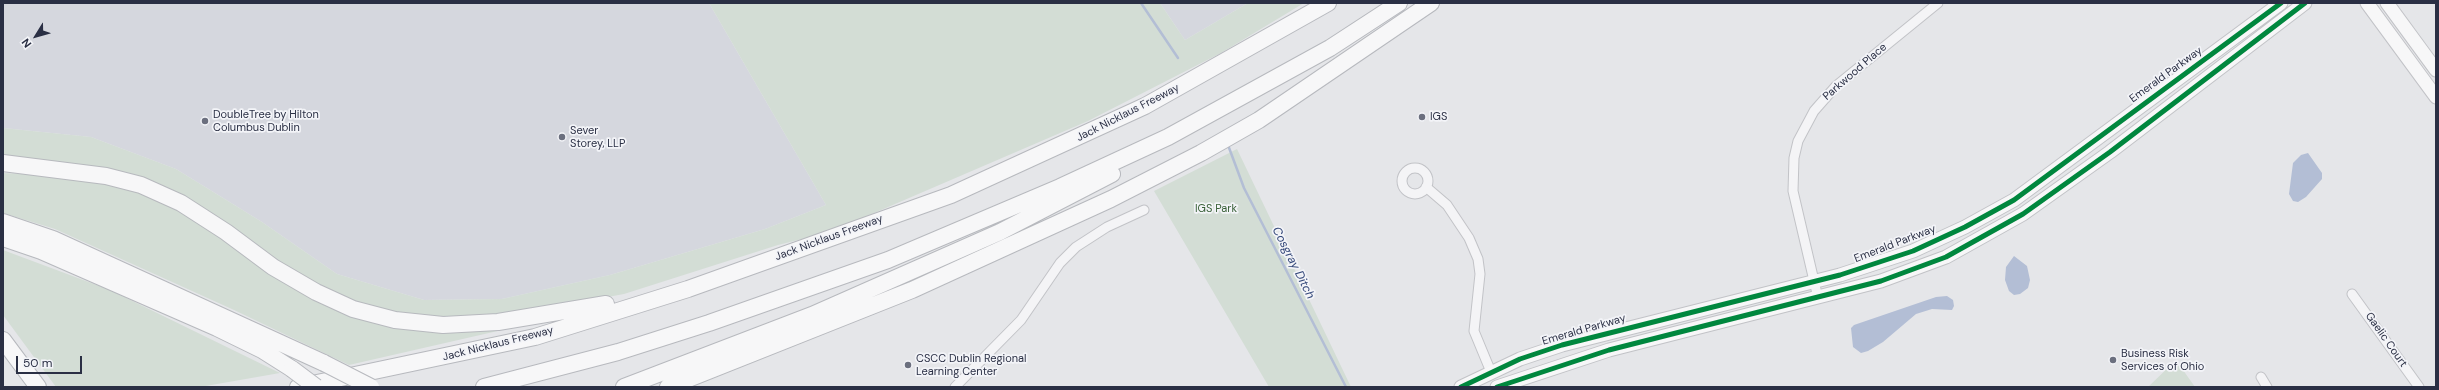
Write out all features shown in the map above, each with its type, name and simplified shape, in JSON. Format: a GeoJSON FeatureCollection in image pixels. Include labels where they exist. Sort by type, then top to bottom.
{"type":"FeatureCollection","features":[{"type":"Feature","properties":{"kind":"highway","name":"Jack Nicklaus Freeway"},"geometry":{"type":"LineString","coordinates":[[298,387],[535,337],[707,282],[951,195],[1006,172],[1145,106],[1328,3]]}},
{"type":"Feature","properties":{"kind":"highway"},"geometry":{"type":"LineString","coordinates":[[484,387],[618,352],[709,323],[888,260],[1068,184],[1168,137],[1330,48],[1399,3]]}},
{"type":"Feature","properties":{"kind":"highway"},"geometry":{"type":"LineString","coordinates":[[668,387],[912,290],[1111,199],[1259,120],[1431,3]]}},
{"type":"Feature","properties":{"kind":"highway"},"geometry":{"type":"LineString","coordinates":[[624,387],[812,315],[1000,232],[1156,150],[1234,101]]}},
{"type":"Feature","properties":{"kind":"highway"},"geometry":{"type":"LineString","coordinates":[[3,163],[106,176],[141,185],[181,203],[226,232],[274,267],[316,292],[353,309],[396,320],[443,325],[498,322],[586,309],[707,282]]}},
{"type":"Feature","properties":{"kind":"highway"},"geometry":{"type":"LineString","coordinates":[[3,222],[53,239],[324,363],[371,387]]}},
{"type":"Feature","properties":{"kind":"highway"},"geometry":{"type":"LineString","coordinates":[[3,238],[41,251],[217,328],[262,350],[292,368],[316,387]]}},
{"type":"Feature","properties":{"kind":"highway"},"geometry":{"type":"LineString","coordinates":[[3,340],[38,387]]}},
{"type":"Feature","properties":{"kind":"main road","name":"Emerald Parkway"},"geometry":{"type":"LineString","coordinates":[[1461,387],[1520,359],[1602,334],[1814,283],[1912,251],[1995,211],[2082,151],[2281,3]]}},
{"type":"Feature","properties":{"kind":"main road"},"geometry":{"type":"LineString","coordinates":[[1497,387],[1608,350],[1693,327],[1818,298],[1920,268],[1971,244],[2023,214],[2116,147],[2304,3]]}},
{"type":"Feature","properties":{"kind":"main road"},"geometry":{"type":"LineString","coordinates":[[2367,3],[2436,97]]}},
{"type":"Feature","properties":{"kind":"main road"},"geometry":{"type":"LineString","coordinates":[[2387,3],[2436,70]]}},
{"type":"Feature","properties":{"kind":"street","name":"Parkwood Place"},"geometry":{"type":"LineString","coordinates":[[1818,298],[1793,191],[1794,158],[1803,131],[1814,111],[1836,86],[1938,3]]}},
{"type":"Feature","properties":{"kind":"street"},"geometry":{"type":"LineString","coordinates":[[1426,187],[1447,205],[1469,238],[1478,259],[1480,274],[1474,331],[1491,372]]}},
{"type":"Feature","properties":{"kind":"street"},"geometry":{"type":"LineString","coordinates":[[955,387],[1021,320],[1060,263],[1076,247],[1107,227],[1144,210]]}},
{"type":"Feature","properties":{"kind":"street","name":"Gaelic Court"},"geometry":{"type":"LineString","coordinates":[[2352,294],[2419,387]]}},
{"type":"Feature","properties":{"kind":"street"},"geometry":{"type":"LineString","coordinates":[[2261,377],[2267,387]]}},
{"type":"Feature","properties":{"kind":"shaded area"},"geometry":{"type":"Polygon","coordinates":[[[3,3],[709,3],[826,205],[765,229],[610,275],[502,299],[424,300],[337,274],[262,222],[176,169],[91,137],[3,128],[3,3]]]}},
{"type":"Feature","properties":{"kind":"shaded area"},"geometry":{"type":"Polygon","coordinates":[[[1160,3],[1248,3],[1185,40],[1160,3]]]}},
{"type":"Feature","properties":{"kind":"green space"},"geometry":{"type":"Polygon","coordinates":[[[709,3],[1160,3],[1185,40],[1248,3],[1304,3],[1221,53],[1088,121],[830,232],[778,245],[624,294],[510,315],[426,318],[389,313],[338,297],[298,275],[197,206],[3,157],[3,128],[91,137],[176,169],[262,222],[337,274],[424,300],[502,299],[610,275],[765,229],[826,205],[709,3]]]}},
{"type":"Feature","properties":{"kind":"green space","name":"IGS Park"},"geometry":{"type":"Polygon","coordinates":[[[1237,149],[1351,387],[1269,387],[1154,191],[1237,149]]]}},
{"type":"Feature","properties":{"kind":"green space"},"geometry":{"type":"Polygon","coordinates":[[[3,173],[86,177],[142,193],[185,214],[326,304],[502,327],[502,330],[349,365],[234,310],[55,229],[3,213],[3,173]]]}},
{"type":"Feature","properties":{"kind":"green space"},"geometry":{"type":"Polygon","coordinates":[[[3,250],[110,290],[280,373],[200,387],[56,387],[3,315],[3,250]]]}},
{"type":"Feature","properties":{"kind":"green space"},"geometry":{"type":"Polygon","coordinates":[[[2176,360],[2195,387],[2148,387],[2176,360]]]}},
{"type":"Feature","properties":{"kind":"water"},"geometry":{"type":"Polygon","coordinates":[[[2308,153],[2322,173],[2322,179],[2306,197],[2298,202],[2293,201],[2289,194],[2293,163],[2301,155],[2308,153]]]}},
{"type":"Feature","properties":{"kind":"water"},"geometry":{"type":"Polygon","coordinates":[[[2014,256],[2027,266],[2030,280],[2028,288],[2020,294],[2014,295],[2009,291],[2005,280],[2006,267],[2014,256]]]}},
{"type":"Feature","properties":{"kind":"water"},"geometry":{"type":"Polygon","coordinates":[[[1947,296],[1953,300],[1954,306],[1952,310],[1932,309],[1916,314],[1883,342],[1868,351],[1861,353],[1853,347],[1851,328],[1854,325],[1936,297],[1947,296]]]}},
{"type":"Feature","properties":{"kind":"waterway","name":"Cosgray Ditch"},"geometry":{"type":"LineString","coordinates":[[1141,3],[1178,58]]}},
{"type":"Feature","properties":{"kind":"waterway","name":"Cosgray Ditch"},"geometry":{"type":"LineString","coordinates":[[1228,145],[1244,188],[1346,387]]}},
{"type":"Feature","properties":{"kind":"cycle path"},"geometry":{"type":"LineString","coordinates":[[1461,387],[1520,359],[1562,345],[1840,275],[1913,251],[1965,227],[2014,200],[2281,3]]}},
{"type":"Feature","properties":{"kind":"cycle path"},"geometry":{"type":"LineString","coordinates":[[1497,387],[1609,350],[1881,281],[1946,257],[2023,214],[2110,152],[2305,3]]}},
{"type":"Feature","properties":{"kind":"place","name":"IGS"},"geometry":{"type":"Point","coordinates":[1422,117]}},
{"type":"Feature","properties":{"kind":"place","name":"DoubleTree by Hilton Columbus Dublin"},"geometry":{"type":"Point","coordinates":[205,121]}},
{"type":"Feature","properties":{"kind":"place","name":"Sever Storey, LLP"},"geometry":{"type":"Point","coordinates":[562,137]}},
{"type":"Feature","properties":{"kind":"place","name":"Business Risk Services of Ohio"},"geometry":{"type":"Point","coordinates":[2113,360]}},
{"type":"Feature","properties":{"kind":"place","name":"CSCC Dublin Regional Learning Center"},"geometry":{"type":"Point","coordinates":[908,365]}}]}
